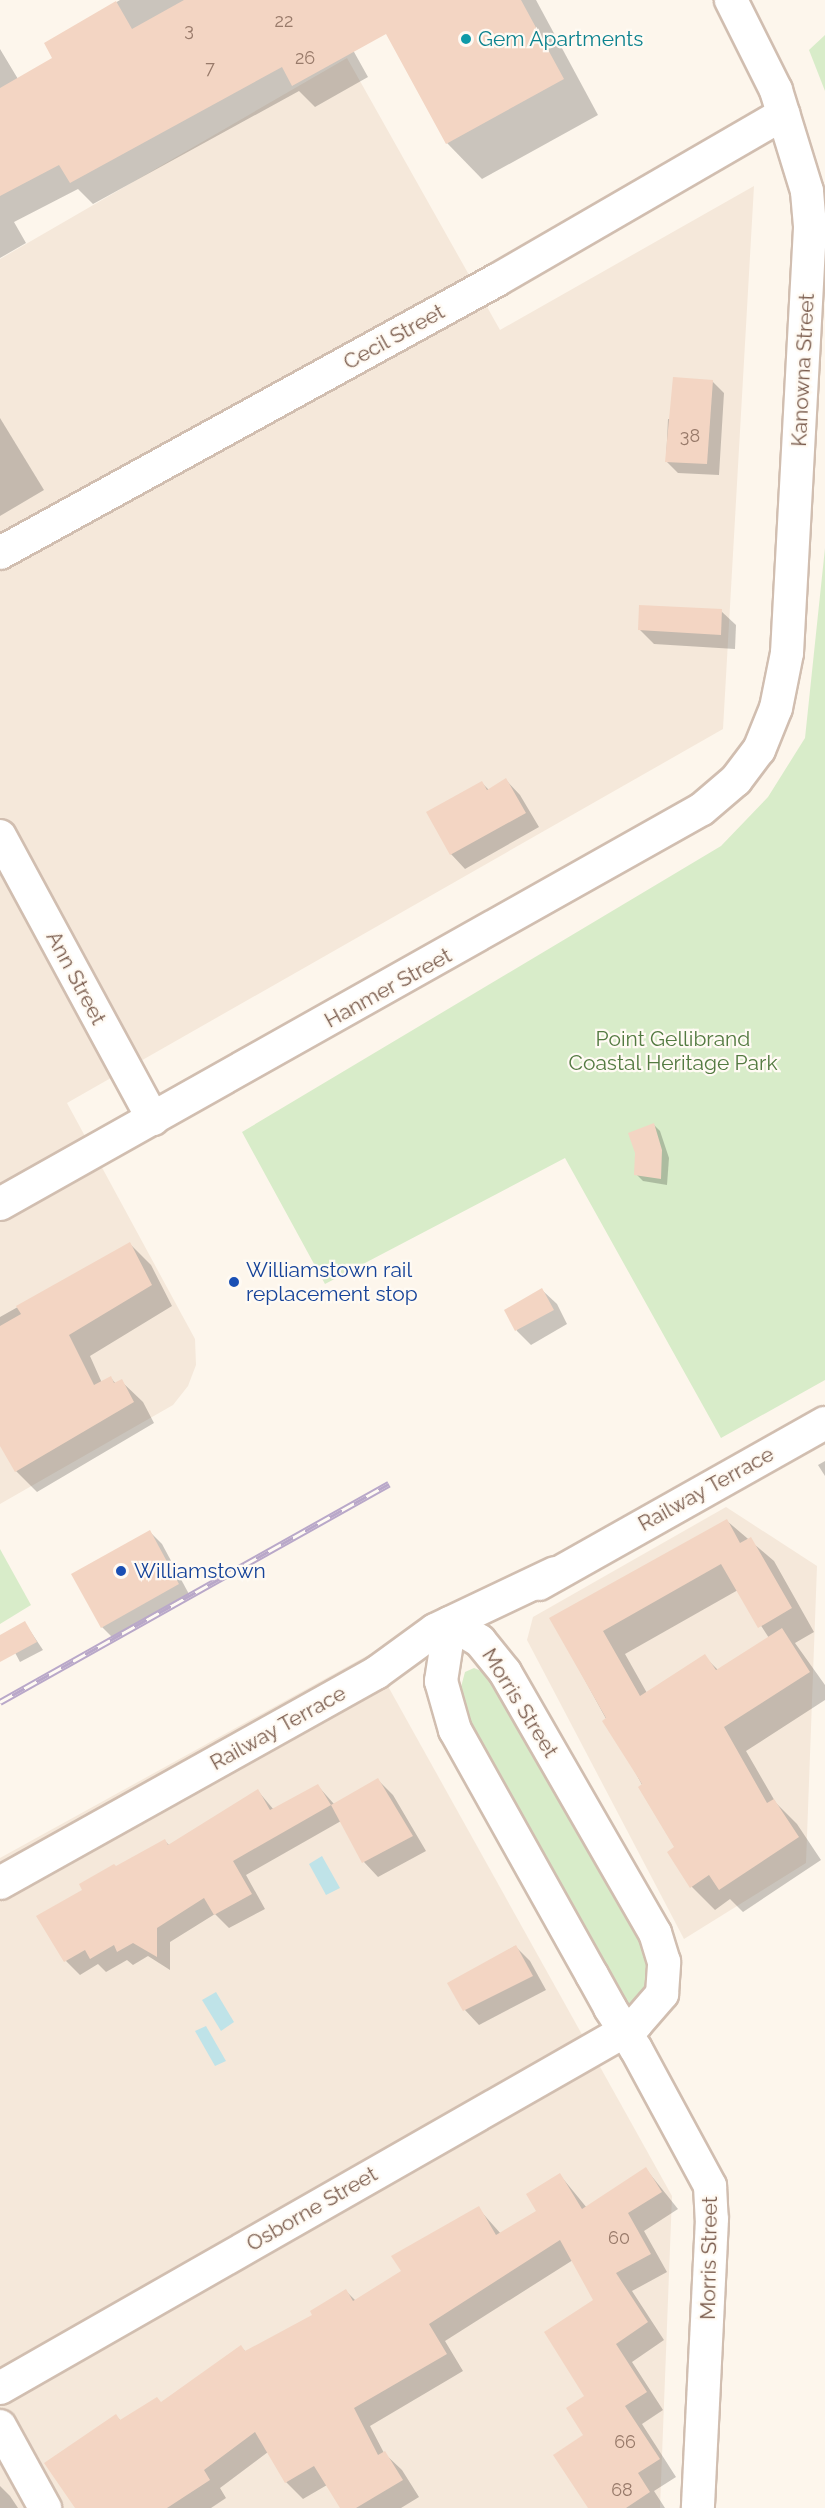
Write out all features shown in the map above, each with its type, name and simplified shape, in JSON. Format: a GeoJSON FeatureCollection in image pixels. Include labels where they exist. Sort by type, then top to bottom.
{"type":"FeatureCollection","features":[{"type":"Feature","properties":{"kind":"street","name":"Kanowna Street"},"geometry":{"type":"LineString","coordinates":[[731,0],[769,72],[807,191],[810,226],[788,653],[776,708],[759,750]]}},
{"type":"Feature","properties":{"kind":"street","name":"Cecil Street"},"geometry":{"type":"LineString","coordinates":[[0,553],[497,280],[783,114]]}},
{"type":"Feature","properties":{"kind":"street","name":"Hanmer Street"},"geometry":{"type":"LineString","coordinates":[[0,1204],[702,809],[736,780],[759,750]]}},
{"type":"Feature","properties":{"kind":"street","name":"Ann Street"},"geometry":{"type":"LineString","coordinates":[[0,836],[153,1119]]}},
{"type":"Feature","properties":{"kind":"street","name":"Railway Terrace"},"geometry":{"type":"LineString","coordinates":[[0,1883],[376,1673],[450,1623],[555,1573],[825,1423]]}},
{"type":"Feature","properties":{"kind":"street","name":"Railway Terrace"},"geometry":{"type":"LineString","coordinates":[[506,1672],[488,1639],[488,1621],[555,1573]]}},
{"type":"Feature","properties":{"kind":"street","name":"Morris Street"},"geometry":{"type":"LineString","coordinates":[[625,2031],[649,2013],[662,1994],[665,1971],[660,1945],[506,1672],[485,1645],[450,1623],[441,1681],[455,1730],[625,2031],[705,2172],[712,2193],[698,2508]]}},
{"type":"Feature","properties":{"kind":"street","name":"Osborne Street"},"geometry":{"type":"LineString","coordinates":[[0,2388],[625,2031]]}},
{"type":"Feature","properties":{"kind":"street"},"geometry":{"type":"LineString","coordinates":[[0,2426],[45,2508]]}},
{"type":"Feature","properties":{"kind":"shaded area"},"geometry":{"type":"Polygon","coordinates":[[[347,58],[500,330],[754,186],[723,729],[67,1103],[195,1339],[196,1365],[188,1386],[173,1405],[0,1504],[0,259],[347,58]]]}},
{"type":"Feature","properties":{"kind":"shaded area"},"geometry":{"type":"Polygon","coordinates":[[[726,1507],[817,1566],[806,1863],[684,1939],[527,1640],[533,1617],[726,1507]]]}},
{"type":"Feature","properties":{"kind":"shaded area"},"geometry":{"type":"Polygon","coordinates":[[[370,1654],[672,2196],[660,2508],[0,2508],[0,1858],[370,1654]]]}},
{"type":"Feature","properties":{"kind":"green space"},"geometry":{"type":"Polygon","coordinates":[[[825,35],[825,91],[809,50],[825,35]]]}},
{"type":"Feature","properties":{"kind":"green space","name":"Point Gellibrand Coastal Heritage Park"},"geometry":{"type":"Polygon","coordinates":[[[825,548],[825,1380],[721,1438],[565,1158],[325,1284],[242,1132],[721,846],[768,797],[805,738],[825,548]]]}},
{"type":"Feature","properties":{"kind":"green space"},"geometry":{"type":"Polygon","coordinates":[[[0,1549],[31,1605],[0,1624],[0,1549]]]}},
{"type":"Feature","properties":{"kind":"green space"},"geometry":{"type":"Polygon","coordinates":[[[474,1668],[491,1675],[651,1949],[647,1992],[632,2006],[625,2004],[469,1728],[461,1687],[465,1672],[474,1668]]]}},
{"type":"Feature","properties":{"kind":"water"},"geometry":{"type":"Polygon","coordinates":[[[322,1856],[340,1888],[326,1895],[309,1864],[322,1856]]]}},
{"type":"Feature","properties":{"kind":"water"},"geometry":{"type":"Polygon","coordinates":[[[216,1992],[234,2022],[221,2031],[202,2000],[216,1992]]]}},
{"type":"Feature","properties":{"kind":"water"},"geometry":{"type":"Polygon","coordinates":[[[206,2026],[226,2061],[215,2066],[195,2031],[206,2026]]]}},
{"type":"Feature","properties":{"kind":"building"},"geometry":{"type":"Polygon","coordinates":[[[184,0],[521,0],[564,79],[446,144],[386,34],[292,86],[282,67],[70,183],[59,165],[0,196],[0,88],[52,58],[44,43],[116,1],[132,29],[184,0]]]}},
{"type":"Feature","properties":{"kind":"building"},"geometry":{"type":"Polygon","coordinates":[[[673,377],[713,380],[707,464],[665,462],[673,377]]]}},
{"type":"Feature","properties":{"kind":"building"},"geometry":{"type":"Polygon","coordinates":[[[639,605],[722,609],[721,635],[638,630],[639,605]]]}},
{"type":"Feature","properties":{"kind":"building"},"geometry":{"type":"Polygon","coordinates":[[[506,778],[526,813],[450,855],[426,812],[482,781],[487,790],[506,778]]]}},
{"type":"Feature","properties":{"kind":"building"},"geometry":{"type":"Polygon","coordinates":[[[654,1123],[662,1150],[661,1179],[634,1175],[635,1153],[628,1133],[654,1123]]]}},
{"type":"Feature","properties":{"kind":"building"},"geometry":{"type":"Polygon","coordinates":[[[130,1242],[152,1285],[69,1335],[94,1385],[111,1376],[114,1383],[122,1379],[134,1402],[15,1472],[0,1446],[0,1326],[21,1314],[16,1306],[130,1242]]]}},
{"type":"Feature","properties":{"kind":"building"},"geometry":{"type":"Polygon","coordinates":[[[542,1288],[554,1310],[515,1331],[504,1310],[542,1288]]]}},
{"type":"Feature","properties":{"kind":"building"},"geometry":{"type":"Polygon","coordinates":[[[727,1519],[740,1543],[751,1537],[792,1608],[758,1628],[721,1564],[603,1631],[640,1696],[705,1654],[716,1670],[782,1628],[810,1672],[724,1727],[767,1803],[774,1799],[799,1837],[719,1890],[709,1875],[690,1888],[667,1852],[674,1847],[638,1787],[642,1784],[602,1721],[606,1718],[549,1618],[727,1519]]]}},
{"type":"Feature","properties":{"kind":"building"},"geometry":{"type":"Polygon","coordinates":[[[150,1530],[179,1584],[101,1628],[71,1574],[150,1530]]]}},
{"type":"Feature","properties":{"kind":"building"},"geometry":{"type":"Polygon","coordinates":[[[25,1621],[37,1642],[0,1662],[0,1635],[25,1621]]]}},
{"type":"Feature","properties":{"kind":"building"},"geometry":{"type":"Polygon","coordinates":[[[378,1778],[413,1836],[362,1863],[331,1805],[378,1778]]]}},
{"type":"Feature","properties":{"kind":"building"},"geometry":{"type":"Polygon","coordinates":[[[318,1784],[331,1805],[233,1861],[252,1894],[214,1915],[204,1898],[157,1928],[157,1957],[133,1943],[117,1952],[114,1945],[90,1959],[85,1950],[64,1962],[36,1916],[82,1890],[79,1884],[165,1839],[168,1845],[258,1789],[270,1810],[318,1784]]]}},
{"type":"Feature","properties":{"kind":"building"},"geometry":{"type":"Polygon","coordinates":[[[516,1945],[533,1976],[463,2011],[447,1983],[516,1945]]]}},
{"type":"Feature","properties":{"kind":"building"},"geometry":{"type":"Polygon","coordinates":[[[646,2167],[662,2192],[628,2213],[651,2254],[616,2273],[648,2322],[616,2344],[647,2392],[625,2406],[660,2459],[638,2473],[650,2492],[626,2508],[588,2508],[553,2455],[583,2435],[566,2408],[584,2396],[544,2332],[593,2300],[560,2240],[429,2324],[447,2354],[354,2408],[378,2455],[385,2451],[403,2480],[356,2508],[340,2508],[314,2466],[285,2483],[255,2432],[204,2470],[210,2480],[167,2508],[75,2508],[44,2463],[116,2414],[120,2420],[157,2397],[161,2402],[241,2345],[245,2351],[312,2315],[310,2311],[346,2289],[353,2301],[401,2271],[391,2256],[479,2206],[496,2235],[536,2211],[526,2194],[560,2173],[582,2209],[646,2167]]]}},
{"type":"Feature","properties":{"kind":"railway"},"geometry":{"type":"LineString","coordinates":[[0,1702],[389,1484]]}},
{"type":"Feature","properties":{"kind":"place","name":"Gem Apartments"},"geometry":{"type":"Point","coordinates":[466,39]}},
{"type":"Feature","properties":{"kind":"place","name":"Williamstown rail replacement stop"},"geometry":{"type":"Point","coordinates":[234,1282]}},
{"type":"Feature","properties":{"kind":"place","name":"Williamstown"},"geometry":{"type":"Point","coordinates":[121,1571]}}]}
